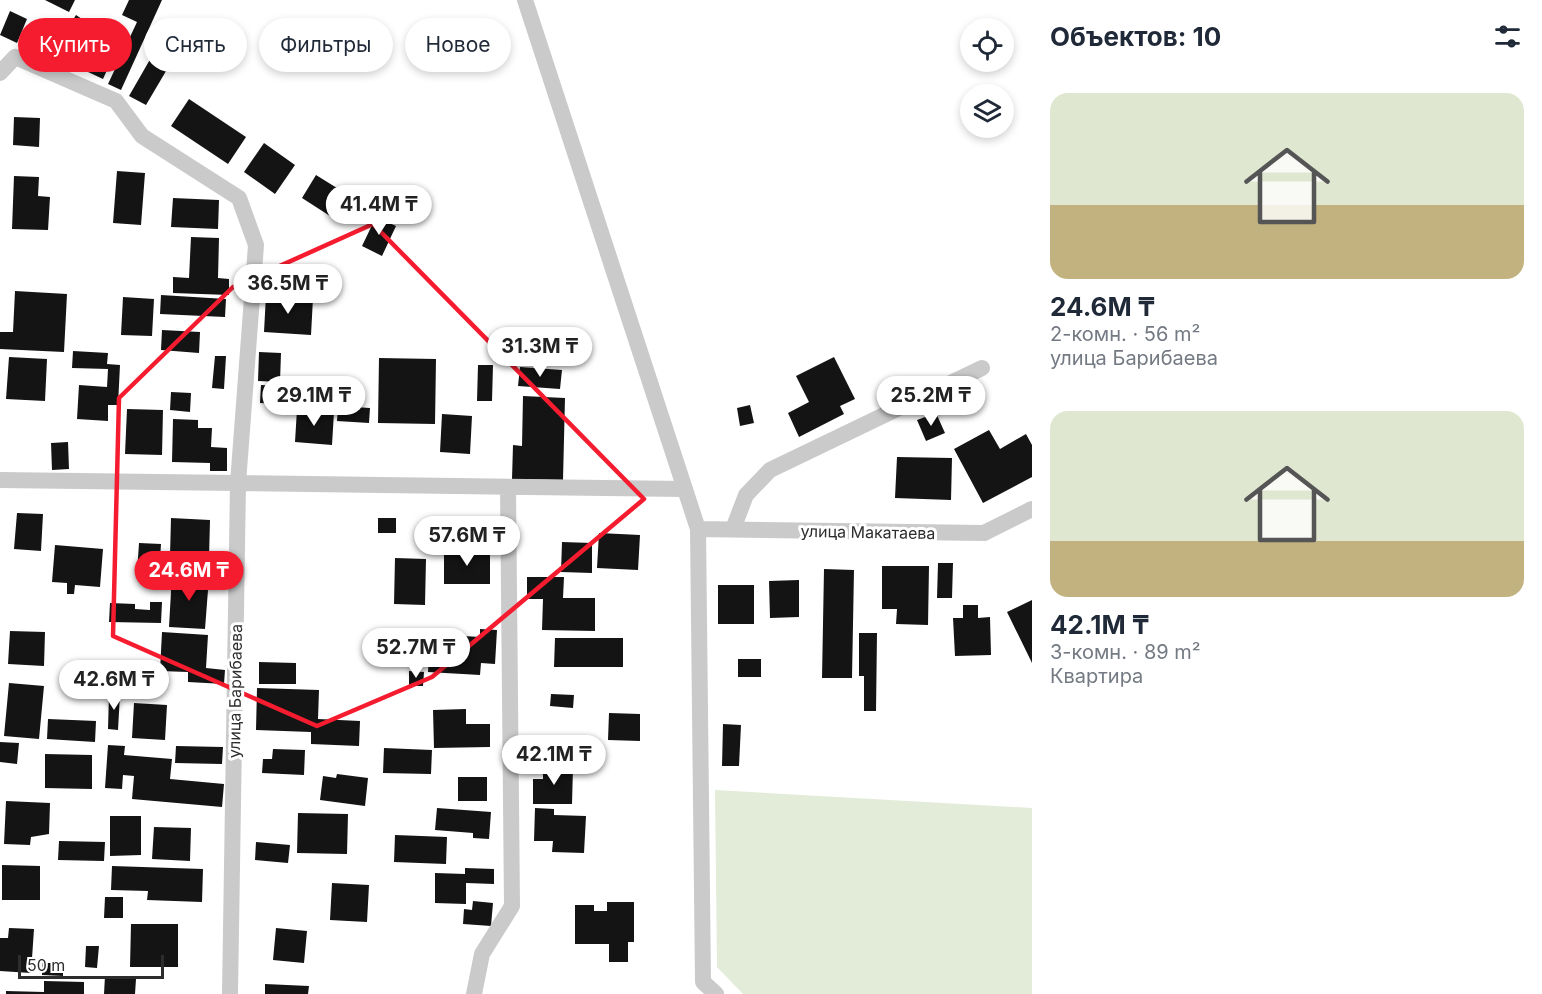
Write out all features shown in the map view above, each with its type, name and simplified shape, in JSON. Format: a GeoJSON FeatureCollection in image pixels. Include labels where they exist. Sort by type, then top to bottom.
{"type":"FeatureCollection","features":[{"type":"Feature","properties":{"kind":"street"},"geometry":{"type":"LineString","coordinates":[[525,0],[683,489],[698,529],[703,982],[716,994]]}},
{"type":"Feature","properties":{"kind":"street","name":"улица Барибаева"},"geometry":{"type":"LineString","coordinates":[[0,73],[15,57],[116,100],[142,136],[239,198],[256,245],[238,483],[230,994]]}},
{"type":"Feature","properties":{"kind":"street"},"geometry":{"type":"LineString","coordinates":[[733,529],[746,495],[770,470],[982,368]]}},
{"type":"Feature","properties":{"kind":"street"},"geometry":{"type":"LineString","coordinates":[[0,480],[683,489]]}},
{"type":"Feature","properties":{"kind":"street"},"geometry":{"type":"LineString","coordinates":[[474,994],[482,954],[512,906],[508,487]]}},
{"type":"Feature","properties":{"kind":"street","name":"улица Макатаева"},"geometry":{"type":"LineString","coordinates":[[698,529],[984,533],[1032,509]]}},
{"type":"Feature","properties":{"kind":"highlighted area"},"geometry":{"type":"Polygon","coordinates":[[[373,224],[644,499],[432,677],[317,726],[113,636],[119,398],[233,287],[373,224]]]}},
{"type":"Feature","properties":{"kind":"green space"},"geometry":{"type":"Polygon","coordinates":[[[715,790],[1032,808],[1032,994],[743,994],[717,967],[715,790]]]}},
{"type":"Feature","properties":{"kind":"building"},"geometry":{"type":"Polygon","coordinates":[[[45,0],[75,0],[69,12],[45,0]]]}},
{"type":"Feature","properties":{"kind":"building"},"geometry":{"type":"Polygon","coordinates":[[[129,0],[162,0],[154,18],[144,18],[144,40],[132,66],[132,33],[137,22],[122,15],[129,0]]]}},
{"type":"Feature","properties":{"kind":"building"},"geometry":{"type":"Polygon","coordinates":[[[10,11],[25,18],[18,18],[17,43],[0,35],[10,11]]]}},
{"type":"Feature","properties":{"kind":"building"},"geometry":{"type":"Polygon","coordinates":[[[144,70],[144,72],[165,72],[146,105],[129,96],[144,70]]]}},
{"type":"Feature","properties":{"kind":"building"},"geometry":{"type":"Polygon","coordinates":[[[88,72],[106,72],[103,79],[88,72]]]}},
{"type":"Feature","properties":{"kind":"building"},"geometry":{"type":"Polygon","coordinates":[[[114,72],[129,72],[121,90],[108,84],[114,72]]]}},
{"type":"Feature","properties":{"kind":"building"},"geometry":{"type":"Polygon","coordinates":[[[189,99],[246,137],[228,164],[171,126],[189,99]]]}},
{"type":"Feature","properties":{"kind":"building"},"geometry":{"type":"Polygon","coordinates":[[[14,117],[40,118],[39,147],[13,145],[14,117]]]}},
{"type":"Feature","properties":{"kind":"building"},"geometry":{"type":"Polygon","coordinates":[[[264,143],[295,165],[275,194],[244,172],[264,143]]]}},
{"type":"Feature","properties":{"kind":"building"},"geometry":{"type":"Polygon","coordinates":[[[117,171],[145,173],[141,225],[113,223],[117,171]]]}},
{"type":"Feature","properties":{"kind":"building"},"geometry":{"type":"Polygon","coordinates":[[[316,175],[345,193],[330,216],[302,198],[316,175]]]}},
{"type":"Feature","properties":{"kind":"building"},"geometry":{"type":"Polygon","coordinates":[[[14,176],[39,177],[38,196],[50,197],[48,230],[12,229],[14,176]]]}},
{"type":"Feature","properties":{"kind":"building"},"geometry":{"type":"Polygon","coordinates":[[[173,198],[219,200],[218,229],[171,227],[173,198]]]}},
{"type":"Feature","properties":{"kind":"building"},"geometry":{"type":"Polygon","coordinates":[[[376,217],[396,226],[382,256],[362,246],[376,217]]]}},
{"type":"Feature","properties":{"kind":"building"},"geometry":{"type":"Polygon","coordinates":[[[191,237],[219,238],[218,278],[229,279],[229,295],[173,293],[173,277],[189,278],[191,237]]]}},
{"type":"Feature","properties":{"kind":"building"},"geometry":{"type":"Polygon","coordinates":[[[15,291],[67,294],[64,352],[0,349],[0,332],[13,332],[15,291]]]}},
{"type":"Feature","properties":{"kind":"building"},"geometry":{"type":"Polygon","coordinates":[[[161,295],[226,299],[225,317],[160,314],[161,295]]]}},
{"type":"Feature","properties":{"kind":"building"},"geometry":{"type":"Polygon","coordinates":[[[266,295],[313,298],[311,335],[264,332],[266,295]]]}},
{"type":"Feature","properties":{"kind":"building"},"geometry":{"type":"Polygon","coordinates":[[[123,297],[154,299],[152,336],[121,335],[123,297]]]}},
{"type":"Feature","properties":{"kind":"building"},"geometry":{"type":"Polygon","coordinates":[[[162,330],[200,332],[199,353],[161,350],[162,330]]]}},
{"type":"Feature","properties":{"kind":"building"},"geometry":{"type":"Polygon","coordinates":[[[73,351],[108,353],[107,364],[120,365],[118,405],[108,405],[108,421],[77,419],[79,385],[107,387],[108,369],[72,368],[73,351]]]}},
{"type":"Feature","properties":{"kind":"building"},"geometry":{"type":"Polygon","coordinates":[[[259,352],[281,353],[280,382],[258,381],[259,352]]]}},
{"type":"Feature","properties":{"kind":"building"},"geometry":{"type":"Polygon","coordinates":[[[215,356],[226,356],[224,389],[212,388],[215,356]]]}},
{"type":"Feature","properties":{"kind":"building"},"geometry":{"type":"Polygon","coordinates":[[[9,357],[47,359],[45,401],[6,399],[9,357]]]}},
{"type":"Feature","properties":{"kind":"building"},"geometry":{"type":"Polygon","coordinates":[[[834,357],[855,399],[840,406],[844,414],[799,437],[788,413],[809,402],[796,376],[834,357]]]}},
{"type":"Feature","properties":{"kind":"building"},"geometry":{"type":"Polygon","coordinates":[[[379,358],[436,359],[435,424],[378,423],[379,358]]]}},
{"type":"Feature","properties":{"kind":"building"},"geometry":{"type":"Polygon","coordinates":[[[478,365],[493,365],[492,401],[477,401],[478,365]]]}},
{"type":"Feature","properties":{"kind":"building"},"geometry":{"type":"Polygon","coordinates":[[[520,367],[562,370],[560,389],[518,386],[520,367]]]}},
{"type":"Feature","properties":{"kind":"building"},"geometry":{"type":"Polygon","coordinates":[[[261,385],[278,386],[276,404],[260,403],[261,385]]]}},
{"type":"Feature","properties":{"kind":"building"},"geometry":{"type":"Polygon","coordinates":[[[171,392],[191,393],[190,412],[170,410],[171,392]]]}},
{"type":"Feature","properties":{"kind":"building"},"geometry":{"type":"Polygon","coordinates":[[[523,396],[565,398],[563,480],[512,479],[513,445],[522,446],[523,396]]]}},
{"type":"Feature","properties":{"kind":"building"},"geometry":{"type":"Polygon","coordinates":[[[750,405],[754,423],[740,426],[737,408],[750,405]]]}},
{"type":"Feature","properties":{"kind":"building"},"geometry":{"type":"Polygon","coordinates":[[[338,406],[370,408],[369,423],[337,421],[338,406]]]}},
{"type":"Feature","properties":{"kind":"building"},"geometry":{"type":"Polygon","coordinates":[[[127,409],[163,410],[162,455],[125,454],[127,409]]]}},
{"type":"Feature","properties":{"kind":"building"},"geometry":{"type":"Polygon","coordinates":[[[297,409],[334,412],[332,445],[295,442],[297,409]]]}},
{"type":"Feature","properties":{"kind":"building"},"geometry":{"type":"Polygon","coordinates":[[[936,413],[945,433],[926,441],[917,420],[936,413]]]}},
{"type":"Feature","properties":{"kind":"building"},"geometry":{"type":"Polygon","coordinates":[[[442,414],[472,416],[470,454],[440,452],[442,414]]]}},
{"type":"Feature","properties":{"kind":"building"},"geometry":{"type":"Polygon","coordinates":[[[173,419],[198,420],[198,428],[212,428],[211,447],[227,448],[227,471],[210,471],[210,463],[172,462],[173,419]]]}},
{"type":"Feature","properties":{"kind":"building"},"geometry":{"type":"Polygon","coordinates":[[[989,430],[1000,449],[1026,434],[1032,445],[1032,477],[983,503],[954,449],[989,430]]]}},
{"type":"Feature","properties":{"kind":"building"},"geometry":{"type":"Polygon","coordinates":[[[68,442],[69,469],[52,470],[51,443],[68,442]]]}},
{"type":"Feature","properties":{"kind":"building"},"geometry":{"type":"Polygon","coordinates":[[[897,457],[952,458],[951,500],[895,498],[897,457]]]}},
{"type":"Feature","properties":{"kind":"building"},"geometry":{"type":"Polygon","coordinates":[[[17,513],[43,514],[41,551],[14,549],[17,513]]]}},
{"type":"Feature","properties":{"kind":"building"},"geometry":{"type":"Polygon","coordinates":[[[171,518],[210,520],[209,558],[170,556],[171,518]]]}},
{"type":"Feature","properties":{"kind":"building"},"geometry":{"type":"Polygon","coordinates":[[[378,518],[396,518],[396,533],[378,533],[378,518]]]}},
{"type":"Feature","properties":{"kind":"building"},"geometry":{"type":"Polygon","coordinates":[[[599,533],[640,535],[638,570],[597,568],[599,533]]]}},
{"type":"Feature","properties":{"kind":"building"},"geometry":{"type":"Polygon","coordinates":[[[562,542],[592,543],[592,573],[561,572],[562,542]]]}},
{"type":"Feature","properties":{"kind":"building"},"geometry":{"type":"Polygon","coordinates":[[[139,543],[161,544],[159,575],[137,573],[139,543]]]}},
{"type":"Feature","properties":{"kind":"building"},"geometry":{"type":"Polygon","coordinates":[[[55,545],[103,549],[100,587],[75,585],[74,594],[67,594],[67,583],[52,582],[55,545]]]}},
{"type":"Feature","properties":{"kind":"building"},"geometry":{"type":"Polygon","coordinates":[[[490,549],[490,584],[444,584],[444,550],[490,549]]]}},
{"type":"Feature","properties":{"kind":"building"},"geometry":{"type":"Polygon","coordinates":[[[395,558],[426,559],[425,605],[394,604],[395,558]]]}},
{"type":"Feature","properties":{"kind":"building"},"geometry":{"type":"Polygon","coordinates":[[[938,563],[953,563],[952,598],[937,598],[938,563]]]}},
{"type":"Feature","properties":{"kind":"building"},"geometry":{"type":"Polygon","coordinates":[[[882,566],[929,566],[928,625],[896,624],[897,609],[882,609],[882,566]]]}},
{"type":"Feature","properties":{"kind":"building"},"geometry":{"type":"Polygon","coordinates":[[[824,569],[854,570],[852,678],[822,678],[824,569]]]}},
{"type":"Feature","properties":{"kind":"building"},"geometry":{"type":"Polygon","coordinates":[[[172,574],[209,577],[205,629],[169,627],[172,574]]]}},
{"type":"Feature","properties":{"kind":"building"},"geometry":{"type":"Polygon","coordinates":[[[527,577],[564,577],[563,598],[595,598],[595,631],[542,630],[543,599],[527,599],[527,577]]]}},
{"type":"Feature","properties":{"kind":"building"},"geometry":{"type":"Polygon","coordinates":[[[799,580],[799,617],[770,618],[769,581],[799,580]]]}},
{"type":"Feature","properties":{"kind":"building"},"geometry":{"type":"Polygon","coordinates":[[[718,585],[754,585],[754,624],[718,624],[718,585]]]}},
{"type":"Feature","properties":{"kind":"building"},"geometry":{"type":"Polygon","coordinates":[[[1032,600],[1032,663],[1007,612],[1032,600]]]}},
{"type":"Feature","properties":{"kind":"building"},"geometry":{"type":"Polygon","coordinates":[[[150,602],[162,602],[161,623],[109,622],[110,603],[135,604],[135,609],[150,610],[150,602]]]}},
{"type":"Feature","properties":{"kind":"building"},"geometry":{"type":"Polygon","coordinates":[[[963,605],[978,605],[978,618],[990,617],[991,655],[955,656],[953,618],[963,618],[963,605]]]}},
{"type":"Feature","properties":{"kind":"building"},"geometry":{"type":"Polygon","coordinates":[[[480,629],[497,630],[495,664],[481,663],[480,675],[428,672],[430,634],[480,637],[480,629]]]}},
{"type":"Feature","properties":{"kind":"building"},"geometry":{"type":"Polygon","coordinates":[[[10,631],[45,632],[44,666],[8,664],[10,631]]]}},
{"type":"Feature","properties":{"kind":"building"},"geometry":{"type":"Polygon","coordinates":[[[162,632],[208,635],[206,668],[225,670],[224,684],[188,682],[188,672],[160,671],[162,632]]]}},
{"type":"Feature","properties":{"kind":"building"},"geometry":{"type":"Polygon","coordinates":[[[859,633],[877,633],[876,711],[864,711],[864,676],[859,676],[859,633]]]}},
{"type":"Feature","properties":{"kind":"building"},"geometry":{"type":"Polygon","coordinates":[[[555,638],[623,638],[623,667],[554,667],[555,638]]]}},
{"type":"Feature","properties":{"kind":"building"},"geometry":{"type":"Polygon","coordinates":[[[738,659],[761,659],[761,677],[738,677],[738,659]]]}},
{"type":"Feature","properties":{"kind":"building"},"geometry":{"type":"Polygon","coordinates":[[[259,662],[296,663],[296,684],[259,684],[259,662]]]}},
{"type":"Feature","properties":{"kind":"building"},"geometry":{"type":"Polygon","coordinates":[[[409,671],[424,672],[423,686],[409,686],[409,671]]]}},
{"type":"Feature","properties":{"kind":"building"},"geometry":{"type":"Polygon","coordinates":[[[9,683],[44,686],[39,739],[4,736],[9,683]]]}},
{"type":"Feature","properties":{"kind":"building"},"geometry":{"type":"Polygon","coordinates":[[[257,688],[319,690],[318,719],[360,721],[359,746],[311,744],[311,732],[256,730],[257,688]]]}},
{"type":"Feature","properties":{"kind":"building"},"geometry":{"type":"Polygon","coordinates":[[[109,694],[120,694],[118,730],[108,729],[109,694]]]}},
{"type":"Feature","properties":{"kind":"building"},"geometry":{"type":"Polygon","coordinates":[[[551,694],[574,695],[573,708],[550,706],[551,694]]]}},
{"type":"Feature","properties":{"kind":"building"},"geometry":{"type":"Polygon","coordinates":[[[134,703],[167,705],[165,740],[132,738],[134,703]]]}},
{"type":"Feature","properties":{"kind":"building"},"geometry":{"type":"Polygon","coordinates":[[[466,709],[466,724],[490,724],[490,747],[434,748],[433,710],[466,709]]]}},
{"type":"Feature","properties":{"kind":"building"},"geometry":{"type":"Polygon","coordinates":[[[609,713],[640,714],[640,741],[608,740],[609,713]]]}},
{"type":"Feature","properties":{"kind":"building"},"geometry":{"type":"Polygon","coordinates":[[[48,719],[96,721],[95,742],[47,739],[48,719]]]}},
{"type":"Feature","properties":{"kind":"building"},"geometry":{"type":"Polygon","coordinates":[[[723,724],[741,725],[739,766],[722,766],[723,724]]]}},
{"type":"Feature","properties":{"kind":"building"},"geometry":{"type":"Polygon","coordinates":[[[0,742],[19,743],[17,764],[0,762],[0,742]]]}},
{"type":"Feature","properties":{"kind":"building"},"geometry":{"type":"Polygon","coordinates":[[[108,745],[125,746],[124,755],[172,759],[170,779],[224,784],[222,807],[132,799],[134,776],[123,775],[122,789],[105,788],[108,745]]]}},
{"type":"Feature","properties":{"kind":"building"},"geometry":{"type":"Polygon","coordinates":[[[176,746],[223,747],[222,764],[175,763],[176,746]]]}},
{"type":"Feature","properties":{"kind":"building"},"geometry":{"type":"Polygon","coordinates":[[[384,748],[432,750],[431,774],[383,773],[384,748]]]}},
{"type":"Feature","properties":{"kind":"building"},"geometry":{"type":"Polygon","coordinates":[[[273,749],[305,750],[304,775],[262,773],[263,759],[272,759],[273,749]]]}},
{"type":"Feature","properties":{"kind":"building"},"geometry":{"type":"Polygon","coordinates":[[[45,754],[92,755],[92,789],[45,788],[45,754]]]}},
{"type":"Feature","properties":{"kind":"building"},"geometry":{"type":"Polygon","coordinates":[[[543,766],[573,767],[572,804],[533,804],[533,779],[543,779],[543,766]]]}},
{"type":"Feature","properties":{"kind":"building"},"geometry":{"type":"Polygon","coordinates":[[[337,774],[368,778],[365,806],[320,800],[323,776],[336,778],[337,774]]]}},
{"type":"Feature","properties":{"kind":"building"},"geometry":{"type":"Polygon","coordinates":[[[458,777],[487,777],[487,801],[458,801],[458,777]]]}},
{"type":"Feature","properties":{"kind":"building"},"geometry":{"type":"Polygon","coordinates":[[[6,801],[50,803],[49,834],[31,837],[30,845],[4,844],[6,801]]]}},
{"type":"Feature","properties":{"kind":"building"},"geometry":{"type":"Polygon","coordinates":[[[437,808],[491,812],[489,839],[473,838],[473,833],[435,830],[437,808]]]}},
{"type":"Feature","properties":{"kind":"building"},"geometry":{"type":"Polygon","coordinates":[[[535,808],[554,809],[554,815],[586,816],[584,853],[552,852],[553,841],[534,841],[535,808]]]}},
{"type":"Feature","properties":{"kind":"building"},"geometry":{"type":"Polygon","coordinates":[[[298,813],[348,814],[347,854],[297,853],[298,813]]]}},
{"type":"Feature","properties":{"kind":"building"},"geometry":{"type":"Polygon","coordinates":[[[110,816],[141,816],[141,855],[110,856],[110,816]]]}},
{"type":"Feature","properties":{"kind":"building"},"geometry":{"type":"Polygon","coordinates":[[[154,827],[191,828],[190,861],[152,859],[154,827]]]}},
{"type":"Feature","properties":{"kind":"building"},"geometry":{"type":"Polygon","coordinates":[[[395,835],[447,837],[446,864],[394,862],[395,835]]]}},
{"type":"Feature","properties":{"kind":"building"},"geometry":{"type":"Polygon","coordinates":[[[59,841],[105,842],[104,861],[58,860],[59,841]]]}},
{"type":"Feature","properties":{"kind":"building"},"geometry":{"type":"Polygon","coordinates":[[[256,842],[290,845],[288,863],[255,860],[256,842]]]}},
{"type":"Feature","properties":{"kind":"building"},"geometry":{"type":"Polygon","coordinates":[[[2,865],[40,866],[40,900],[2,900],[2,865]]]}},
{"type":"Feature","properties":{"kind":"building"},"geometry":{"type":"Polygon","coordinates":[[[112,866],[203,869],[202,902],[147,900],[148,891],[111,890],[112,866]]]}},
{"type":"Feature","properties":{"kind":"building"},"geometry":{"type":"Polygon","coordinates":[[[465,868],[494,869],[494,884],[466,883],[466,904],[435,903],[435,873],[465,874],[465,868]]]}},
{"type":"Feature","properties":{"kind":"building"},"geometry":{"type":"Polygon","coordinates":[[[332,883],[369,885],[367,922],[330,920],[332,883]]]}},
{"type":"Feature","properties":{"kind":"building"},"geometry":{"type":"Polygon","coordinates":[[[105,897],[123,897],[123,918],[104,918],[105,897]]]}},
{"type":"Feature","properties":{"kind":"building"},"geometry":{"type":"Polygon","coordinates":[[[473,901],[493,903],[491,926],[463,924],[464,909],[472,910],[473,901]]]}},
{"type":"Feature","properties":{"kind":"building"},"geometry":{"type":"Polygon","coordinates":[[[607,902],[634,902],[634,942],[628,942],[628,962],[609,962],[609,944],[575,944],[575,905],[594,905],[594,911],[607,911],[607,902]]]}},
{"type":"Feature","properties":{"kind":"building"},"geometry":{"type":"Polygon","coordinates":[[[131,924],[178,924],[178,967],[130,967],[131,924]]]}},
{"type":"Feature","properties":{"kind":"building"},"geometry":{"type":"Polygon","coordinates":[[[9,928],[34,929],[31,973],[0,971],[0,938],[8,938],[9,928]]]}},
{"type":"Feature","properties":{"kind":"building"},"geometry":{"type":"Polygon","coordinates":[[[276,928],[307,931],[304,963],[273,960],[276,928]]]}},
{"type":"Feature","properties":{"kind":"building"},"geometry":{"type":"Polygon","coordinates":[[[86,946],[99,946],[97,968],[85,967],[86,946]]]}},
{"type":"Feature","properties":{"kind":"building"},"geometry":{"type":"Polygon","coordinates":[[[42,963],[63,963],[63,976],[42,975],[42,963]]]}},
{"type":"Feature","properties":{"kind":"building"},"geometry":{"type":"Polygon","coordinates":[[[105,976],[136,979],[135,994],[104,994],[105,976]]]}},
{"type":"Feature","properties":{"kind":"building"},"geometry":{"type":"Polygon","coordinates":[[[44,981],[84,982],[84,994],[6,994],[6,991],[44,992],[44,981]]]}},
{"type":"Feature","properties":{"kind":"building"},"geometry":{"type":"Polygon","coordinates":[[[265,984],[309,986],[308,994],[265,994],[265,984]]]}}]}
